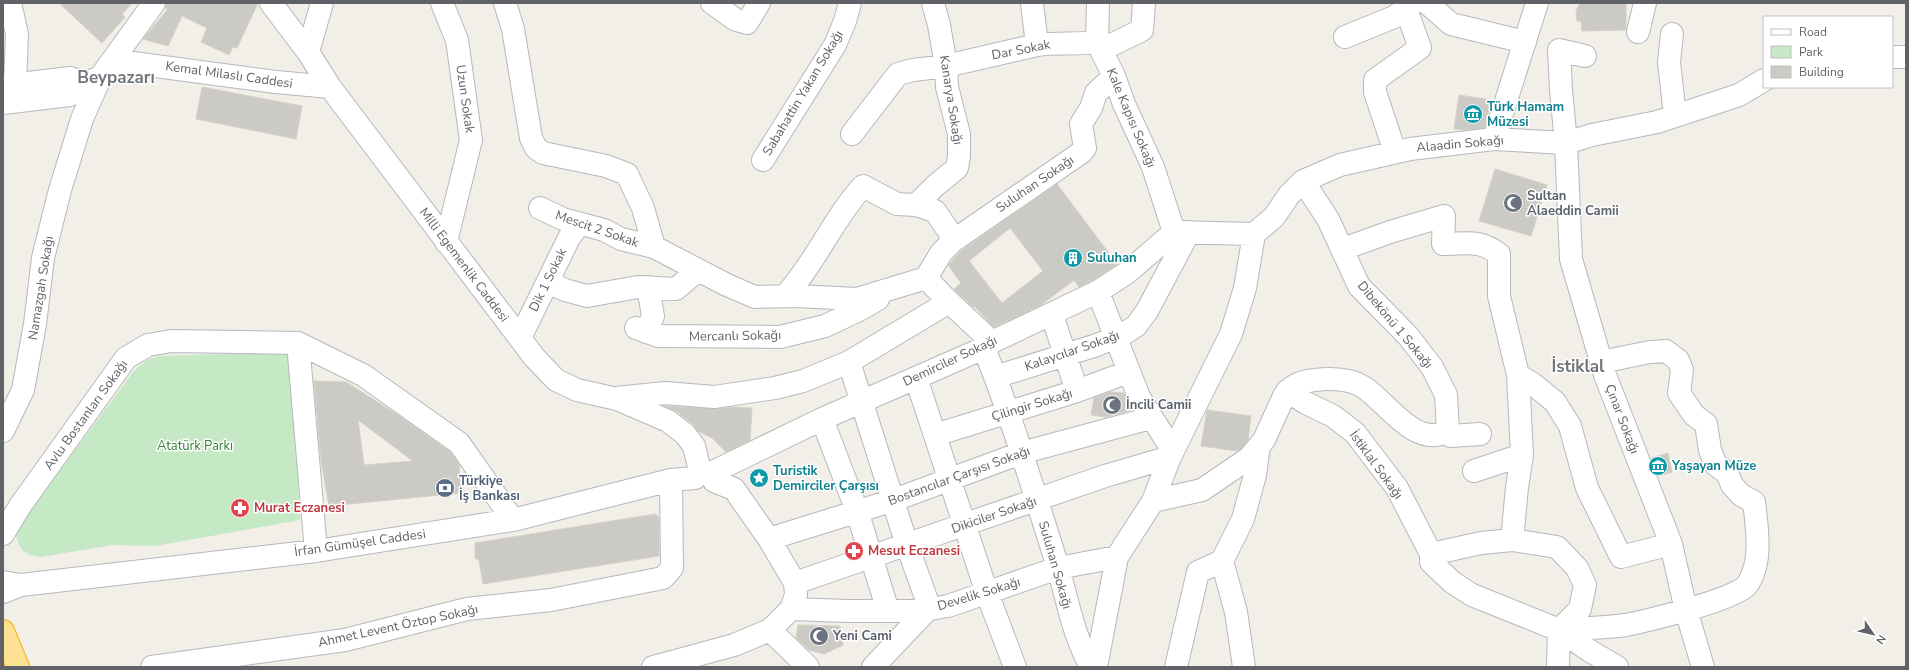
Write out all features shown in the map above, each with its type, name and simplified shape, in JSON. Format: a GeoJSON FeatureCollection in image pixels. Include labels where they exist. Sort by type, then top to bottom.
{"type":"FeatureCollection","features":[{"type":"Feature","properties":{"kind":"highway"},"geometry":{"type":"LineString","coordinates":[[3,631],[18,667]]}},
{"type":"Feature","properties":{"kind":"street"},"geometry":{"type":"LineString","coordinates":[[10,3],[18,34],[9,85],[70,78],[93,80],[154,3]]}},
{"type":"Feature","properties":{"kind":"street","name":"Milli Egemenlik Caddesi"},"geometry":{"type":"LineString","coordinates":[[271,3],[308,52],[330,87],[534,357],[556,380],[577,390],[614,398],[668,421],[685,434],[694,446],[706,474]]}},
{"type":"Feature","properties":{"kind":"street"},"geometry":{"type":"LineString","coordinates":[[308,52],[322,3]]}},
{"type":"Feature","properties":{"kind":"street","name":"Uzun Sokak"},"geometry":{"type":"LineString","coordinates":[[442,3],[457,40],[471,140],[446,242]]}},
{"type":"Feature","properties":{"kind":"street"},"geometry":{"type":"LineString","coordinates":[[505,3],[513,29],[531,138],[536,148],[543,153],[606,166],[627,174],[643,208],[654,247]]}},
{"type":"Feature","properties":{"kind":"street"},"geometry":{"type":"LineString","coordinates":[[712,3],[736,20],[747,23],[759,3]]}},
{"type":"Feature","properties":{"kind":"street","name":"Sabahattin Yakan Sokağı"},"geometry":{"type":"LineString","coordinates":[[763,160],[835,45],[845,22],[850,3]]}},
{"type":"Feature","properties":{"kind":"street","name":"Kanarya Sokağı"},"geometry":{"type":"LineString","coordinates":[[916,205],[935,186],[957,168],[958,162],[959,134],[947,87],[946,66],[939,25],[933,3]]}},
{"type":"Feature","properties":{"kind":"street"},"geometry":{"type":"LineString","coordinates":[[1032,3],[1037,45]]}},
{"type":"Feature","properties":{"kind":"street","name":"Kale Kapısı Sokağı"},"geometry":{"type":"LineString","coordinates":[[1098,3],[1099,46],[1114,76],[1124,104],[1154,167],[1182,232]]}},
{"type":"Feature","properties":{"kind":"street"},"geometry":{"type":"LineString","coordinates":[[1099,46],[1142,30],[1144,3]]}},
{"type":"Feature","properties":{"kind":"street"},"geometry":{"type":"LineString","coordinates":[[1427,3],[1451,24],[1525,42]]}},
{"type":"Feature","properties":{"kind":"street"},"geometry":{"type":"LineString","coordinates":[[1494,139],[1537,3]]}},
{"type":"Feature","properties":{"kind":"street"},"geometry":{"type":"LineString","coordinates":[[1638,32],[1645,3]]}},
{"type":"Feature","properties":{"kind":"street"},"geometry":{"type":"LineString","coordinates":[[1345,37],[1394,17],[1410,6],[1420,48],[1375,80],[1375,92],[1395,152]]}},
{"type":"Feature","properties":{"kind":"street"},"geometry":{"type":"LineString","coordinates":[[1672,34],[1669,62],[1675,116]]}},
{"type":"Feature","properties":{"kind":"street","name":"Dar Sokak"},"geometry":{"type":"LineString","coordinates":[[852,134],[898,74],[913,70],[946,66],[1050,43],[1099,46]]}},
{"type":"Feature","properties":{"kind":"street","name":"Çınar Sokağı"},"geometry":{"type":"LineString","coordinates":[[1585,56],[1559,50],[1566,143],[1571,259],[1601,362],[1671,544],[1686,610],[1703,667]]}},
{"type":"Feature","properties":{"kind":"street"},"geometry":{"type":"LineString","coordinates":[[1893,57],[1906,57]]}},
{"type":"Feature","properties":{"kind":"street","name":"Kemal Milaslı Caddesi"},"geometry":{"type":"LineString","coordinates":[[3,103],[70,95],[93,80],[133,63],[233,75],[276,82],[330,87]]}},
{"type":"Feature","properties":{"kind":"street","name":"Suluhan Sokağı"},"geometry":{"type":"LineString","coordinates":[[926,278],[941,253],[953,241],[1082,152],[1085,148],[1081,124],[1091,108],[1096,93],[1114,76]]}},
{"type":"Feature","properties":{"kind":"street","name":"Namazgah Sokağı"},"geometry":{"type":"LineString","coordinates":[[3,430],[23,390],[35,324],[43,258],[60,190],[93,80]]}},
{"type":"Feature","properties":{"kind":"street","name":"Alaadin Sokağı"},"geometry":{"type":"LineString","coordinates":[[1254,234],[1274,217],[1289,196],[1303,181],[1340,164],[1410,149],[1494,139],[1566,143],[1675,116],[1739,94],[1763,81]]}},
{"type":"Feature","properties":{"kind":"street","name":"Dibekönü 1 Sokağı"},"geometry":{"type":"LineString","coordinates":[[1303,181],[1328,219],[1359,286],[1408,336],[1432,367],[1446,395],[1448,431]]}},
{"type":"Feature","properties":{"kind":"street"},"geometry":{"type":"LineString","coordinates":[[786,296],[800,280],[850,200],[863,186],[897,204],[916,205],[935,211],[948,230],[953,241]]}},
{"type":"Feature","properties":{"kind":"street","name":"Mescit 2 Sokak"},"geometry":{"type":"LineString","coordinates":[[540,208],[563,219],[604,230],[621,239],[654,247],[755,297],[786,296],[857,299],[926,278]]}},
{"type":"Feature","properties":{"kind":"street"},"geometry":{"type":"LineString","coordinates":[[1343,249],[1390,232],[1444,216],[1443,244],[1479,243],[1489,247],[1499,254],[1499,296],[1518,375],[1522,456],[1517,487],[1512,540]]}},
{"type":"Feature","properties":{"kind":"street","name":"Dik 1 Sokak"},"geometry":{"type":"LineString","coordinates":[[520,338],[569,238],[579,224]]}},
{"type":"Feature","properties":{"kind":"street"},"geometry":{"type":"LineString","coordinates":[[1096,667],[1117,557],[1153,502],[1172,454],[1230,334],[1245,288],[1254,234],[1182,232]]}},
{"type":"Feature","properties":{"kind":"street","name":"Demirciler Sokağı"},"geometry":{"type":"LineString","coordinates":[[706,474],[822,418],[916,378],[1098,292],[1182,232]]}},
{"type":"Feature","properties":{"kind":"street","name":"Kalaycılar Sokağı"},"geometry":{"type":"LineString","coordinates":[[995,377],[1097,345],[1136,326],[1147,311],[1182,232]]}},
{"type":"Feature","properties":{"kind":"street"},"geometry":{"type":"LineString","coordinates":[[548,282],[565,290],[588,296],[638,286],[676,290],[698,270]]}},
{"type":"Feature","properties":{"kind":"street"},"geometry":{"type":"LineString","coordinates":[[926,278],[988,345]]}},
{"type":"Feature","properties":{"kind":"street","name":"Mercanlı Sokağı"},"geometry":{"type":"LineString","coordinates":[[648,287],[653,316],[641,330],[658,336],[780,337],[825,326],[861,310],[896,287]]}},
{"type":"Feature","properties":{"kind":"street"},"geometry":{"type":"LineString","coordinates":[[1098,292],[1139,397],[1172,454]]}},
{"type":"Feature","properties":{"kind":"street"},"geometry":{"type":"LineString","coordinates":[[614,398],[665,393],[714,397],[776,388],[803,381],[849,362],[949,302]]}},
{"type":"Feature","properties":{"kind":"street"},"geometry":{"type":"LineString","coordinates":[[1052,315],[1077,391]]}},
{"type":"Feature","properties":{"kind":"street","name":"Avlu Bostanları Sokağı"},"geometry":{"type":"LineString","coordinates":[[3,534],[20,506],[126,358],[148,345],[171,341],[298,343],[363,375],[459,443],[512,520]]}},
{"type":"Feature","properties":{"kind":"street"},"geometry":{"type":"LineString","coordinates":[[298,343],[316,551]]}},
{"type":"Feature","properties":{"kind":"street","name":"Suluhan Sokağı"},"geometry":{"type":"LineString","coordinates":[[988,345],[995,377],[1058,568],[1070,617],[1082,650],[1091,667]]}},
{"type":"Feature","properties":{"kind":"street"},"geometry":{"type":"LineString","coordinates":[[1559,630],[1625,625],[1719,600],[1746,587],[1755,568],[1757,552],[1754,502],[1741,495],[1732,485],[1728,473],[1716,465],[1710,450],[1706,424],[1694,415],[1679,393],[1682,370],[1678,360],[1666,351],[1650,352],[1601,362]]}},
{"type":"Feature","properties":{"kind":"street"},"geometry":{"type":"LineString","coordinates":[[849,362],[929,609],[873,667]]}},
{"type":"Feature","properties":{"kind":"street","name":"Çilingir Sokağı"},"geometry":{"type":"LineString","coordinates":[[935,435],[1077,391],[1128,372]]}},
{"type":"Feature","properties":{"kind":"street"},"geometry":{"type":"LineString","coordinates":[[1518,375],[1534,384],[1555,402],[1570,426],[1587,488],[1621,557],[1671,544]]}},
{"type":"Feature","properties":{"kind":"street"},"geometry":{"type":"LineString","coordinates":[[916,378],[987,593],[1015,667]]}},
{"type":"Feature","properties":{"kind":"street"},"geometry":{"type":"LineString","coordinates":[[1153,502],[1202,490],[1249,458],[1264,440],[1287,391],[1298,383],[1311,380],[1334,378],[1350,381],[1364,388],[1406,425],[1424,433],[1442,435],[1448,431],[1451,436],[1480,434]]}},
{"type":"Feature","properties":{"kind":"street","name":"İstiklal Sokağı"},"geometry":{"type":"LineString","coordinates":[[1287,391],[1306,403],[1332,416],[1355,433],[1396,488],[1431,554],[1432,562],[1452,582],[1472,595],[1559,630],[1617,667]]}},
{"type":"Feature","properties":{"kind":"street"},"geometry":{"type":"LineString","coordinates":[[822,418],[857,512],[888,611]]}},
{"type":"Feature","properties":{"kind":"street","name":"Bostancılar Çarşısı Sokağı"},"geometry":{"type":"LineString","coordinates":[[769,539],[894,500],[1021,453],[1151,418]]}},
{"type":"Feature","properties":{"kind":"street"},"geometry":{"type":"LineString","coordinates":[[1176,667],[1198,572],[1222,561],[1243,519],[1255,475],[1259,446]]}},
{"type":"Feature","properties":{"kind":"street","name":"Dikiciler Sokağı"},"geometry":{"type":"LineString","coordinates":[[795,583],[1172,454]]}},
{"type":"Feature","properties":{"kind":"street"},"geometry":{"type":"LineString","coordinates":[[1474,471],[1522,456]]}},
{"type":"Feature","properties":{"kind":"street"},"geometry":{"type":"LineString","coordinates":[[653,667],[734,645],[770,630],[791,609],[796,595],[795,583],[769,539],[734,490],[706,474]]}},
{"type":"Feature","properties":{"kind":"street","name":"İrfan Gümüşel Caddesi"},"geometry":{"type":"LineString","coordinates":[[9,586],[316,551],[512,520],[671,480],[706,474]]}},
{"type":"Feature","properties":{"kind":"street","name":"Ahmet Levent Öztop Sokağı"},"geometry":{"type":"LineString","coordinates":[[152,667],[345,640],[467,609],[551,600],[663,578],[672,568],[671,480]]}},
{"type":"Feature","properties":{"kind":"street"},"geometry":{"type":"LineString","coordinates":[[1431,554],[1481,543],[1512,540],[1557,547],[1577,568],[1585,585],[1580,609],[1559,630],[1558,667]]}},
{"type":"Feature","properties":{"kind":"street","name":"Develik Sokağı"},"geometry":{"type":"LineString","coordinates":[[791,609],[888,611],[929,609],[948,606],[1058,568],[1117,557]]}},
{"type":"Feature","properties":{"kind":"street"},"geometry":{"type":"LineString","coordinates":[[1222,561],[1236,612],[1244,667]]}},
{"type":"Feature","properties":{"kind":"street"},"geometry":{"type":"LineString","coordinates":[[770,630],[802,666]]}},
{"type":"Feature","properties":{"kind":"green space","name":"Atatürk Parkı"},"geometry":{"type":"Polygon","coordinates":[[[291,349],[300,520],[155,546],[112,545],[41,557],[30,555],[23,551],[20,547],[15,533],[27,510],[33,507],[133,372],[147,360],[159,356],[230,354],[291,349]]]}},
{"type":"Feature","properties":{"kind":"building"},"geometry":{"type":"Polygon","coordinates":[[[59,3],[132,3],[122,14],[125,17],[102,43],[59,3]]]}},
{"type":"Feature","properties":{"kind":"building"},"geometry":{"type":"Polygon","coordinates":[[[166,3],[258,3],[237,48],[233,47],[229,55],[201,42],[207,28],[182,16],[168,46],[143,39],[168,9],[165,8],[166,3]]]}},
{"type":"Feature","properties":{"kind":"building"},"geometry":{"type":"Polygon","coordinates":[[[1580,3],[1626,3],[1626,30],[1582,31],[1581,21],[1577,21],[1576,11],[1580,3]]]}},
{"type":"Feature","properties":{"kind":"building"},"geometry":{"type":"Polygon","coordinates":[[[202,87],[302,106],[296,139],[196,119],[202,87]]]}},
{"type":"Feature","properties":{"kind":"building","name":"Türk Hamam Müzesi"},"geometry":{"type":"Polygon","coordinates":[[[1459,95],[1491,100],[1485,128],[1463,130],[1454,129],[1459,95]]]}},
{"type":"Feature","properties":{"kind":"building","name":"Sultan Alaeddin Camii"},"geometry":{"type":"Polygon","coordinates":[[[1495,169],[1547,185],[1531,236],[1479,221],[1495,169]]]}},
{"type":"Feature","properties":{"kind":"building","name":"Suluhan"},"geometry":{"type":"Polygon","coordinates":[[[1057,184],[1117,264],[1093,280],[1079,287],[1074,280],[1041,305],[994,327],[974,306],[973,307],[954,289],[961,283],[948,265],[961,251],[1057,184]],[[1010,228],[969,261],[1002,303],[1043,271],[1010,228]]]}},
{"type":"Feature","properties":{"kind":"building"},"geometry":{"type":"Polygon","coordinates":[[[314,381],[346,382],[398,415],[450,452],[459,464],[461,493],[329,506],[321,460],[314,381]],[[358,420],[364,465],[413,461],[358,420]]]}},
{"type":"Feature","properties":{"kind":"building","name":"İncili Camii"},"geometry":{"type":"Polygon","coordinates":[[[1111,392],[1124,393],[1131,410],[1106,417],[1091,415],[1094,398],[1111,392]]]}},
{"type":"Feature","properties":{"kind":"building"},"geometry":{"type":"Polygon","coordinates":[[[664,406],[713,409],[733,407],[752,408],[750,440],[726,452],[712,438],[698,431],[693,424],[676,411],[664,406]]]}},
{"type":"Feature","properties":{"kind":"building"},"geometry":{"type":"Polygon","coordinates":[[[1207,410],[1251,416],[1248,440],[1241,449],[1237,451],[1201,446],[1207,410]]]}},
{"type":"Feature","properties":{"kind":"building","name":"Yaşayan Müze"},"geometry":{"type":"Polygon","coordinates":[[[1668,453],[1672,472],[1658,476],[1651,458],[1668,453]]]}},
{"type":"Feature","properties":{"kind":"building"},"geometry":{"type":"Polygon","coordinates":[[[655,514],[659,517],[659,556],[483,584],[479,560],[475,558],[475,543],[655,514]]]}},
{"type":"Feature","properties":{"kind":"building","name":"Yeni Cami"},"geometry":{"type":"Polygon","coordinates":[[[798,625],[840,626],[843,645],[824,654],[809,650],[796,638],[798,625]]]}},
{"type":"Feature","properties":{"kind":"place","name":"Türk Hamam Müzesi"},"geometry":{"type":"Point","coordinates":[1473,114]}},
{"type":"Feature","properties":{"kind":"place","name":"Sultan Alaeddin Camii"},"geometry":{"type":"Point","coordinates":[1513,203]}},
{"type":"Feature","properties":{"kind":"place","name":"Suluhan"},"geometry":{"type":"Point","coordinates":[1073,258]}},
{"type":"Feature","properties":{"kind":"place","name":"İncili Camii"},"geometry":{"type":"Point","coordinates":[1112,405]}},
{"type":"Feature","properties":{"kind":"place","name":"Yaşayan Müze"},"geometry":{"type":"Point","coordinates":[1658,466]}},
{"type":"Feature","properties":{"kind":"place","name":"Turistik Demirciler Çarşısı"},"geometry":{"type":"Point","coordinates":[759,478]}},
{"type":"Feature","properties":{"kind":"place","name":"Türkiye İş Bankası"},"geometry":{"type":"Point","coordinates":[445,488]}},
{"type":"Feature","properties":{"kind":"place","name":"Murat Eczanesi"},"geometry":{"type":"Point","coordinates":[240,508]}},
{"type":"Feature","properties":{"kind":"place","name":"Mesut Eczanesi"},"geometry":{"type":"Point","coordinates":[854,551]}},
{"type":"Feature","properties":{"kind":"place","name":"Yeni Cami"},"geometry":{"type":"Point","coordinates":[819,636]}},
{"type":"Feature","properties":{"kind":"district","name":"Beypazarı"},"geometry":{"type":"Point","coordinates":[116,77]}},
{"type":"Feature","properties":{"kind":"district","name":"İstiklal"},"geometry":{"type":"Point","coordinates":[1578,366]}}]}
